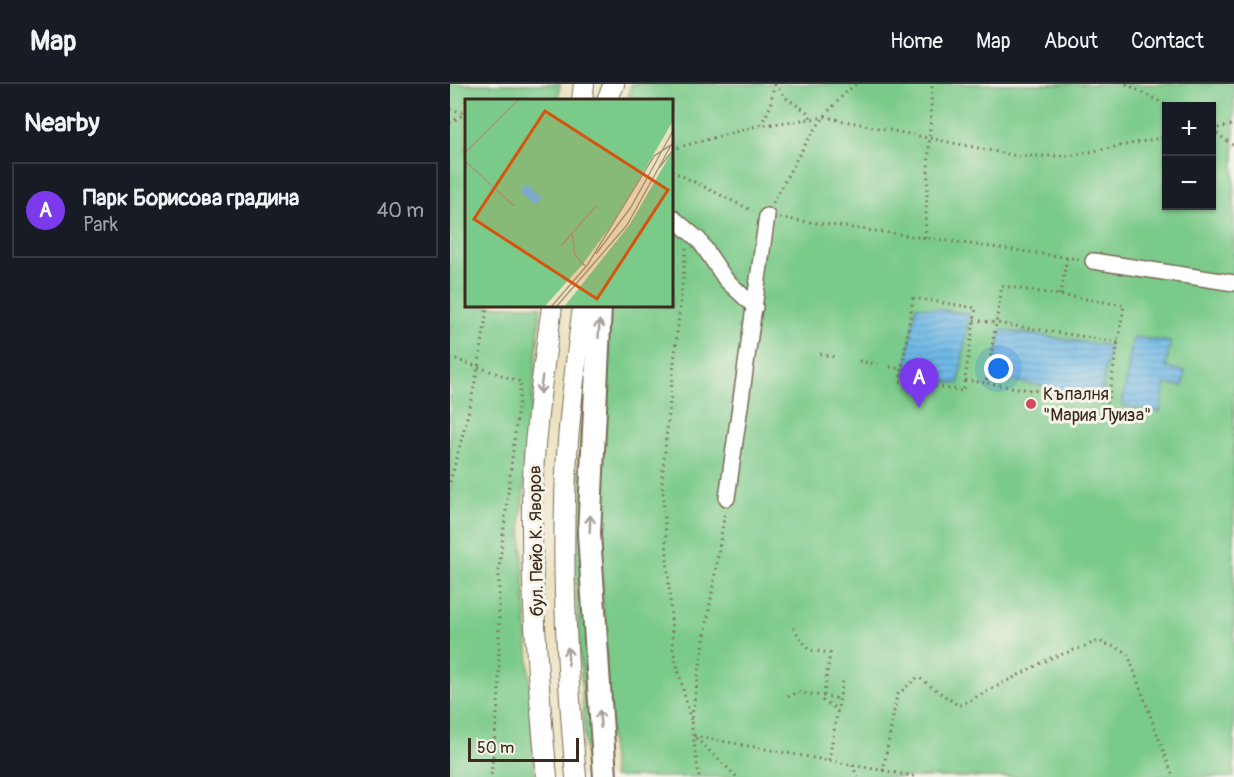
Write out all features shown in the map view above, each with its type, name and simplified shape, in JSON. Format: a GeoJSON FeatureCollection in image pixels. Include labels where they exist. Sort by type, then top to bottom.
{"type":"FeatureCollection","features":[{"type":"Feature","properties":{"kind":"highway"},"geometry":{"type":"LineString","coordinates":[[600,308],[589,534],[605,777]]}},
{"type":"Feature","properties":{"kind":"main road"},"geometry":{"type":"LineString","coordinates":[[607,99],[611,84]]}},
{"type":"Feature","properties":{"kind":"main road","name":"бул. Пейо К. Яворов"},"geometry":{"type":"LineString","coordinates":[[547,777],[541,715],[532,505],[536,421],[552,308]]}},
{"type":"Feature","properties":{"kind":"main road","name":"бул. Пейо К. Яворов"},"geometry":{"type":"LineString","coordinates":[[576,777],[565,598],[564,502],[582,308]]}},
{"type":"Feature","properties":{"kind":"lane"},"geometry":{"type":"LineString","coordinates":[[727,498],[767,216]]}},
{"type":"Feature","properties":{"kind":"lane"},"geometry":{"type":"LineString","coordinates":[[674,218],[688,229],[726,280],[755,307]]}},
{"type":"Feature","properties":{"kind":"lane"},"geometry":{"type":"LineString","coordinates":[[1093,261],[1234,283]]}},
{"type":"Feature","properties":{"kind":"path"},"geometry":{"type":"LineString","coordinates":[[774,84],[786,98],[806,111],[812,119]]}},
{"type":"Feature","properties":{"kind":"path"},"geometry":{"type":"LineString","coordinates":[[760,126],[770,107],[774,84]]}},
{"type":"Feature","properties":{"kind":"path"},"geometry":{"type":"LineString","coordinates":[[767,216],[800,152],[825,117],[856,84]]}},
{"type":"Feature","properties":{"kind":"path"},"geometry":{"type":"LineString","coordinates":[[925,238],[932,84]]}},
{"type":"Feature","properties":{"kind":"path"},"geometry":{"type":"LineString","coordinates":[[1126,84],[1162,103]]}},
{"type":"Feature","properties":{"kind":"path"},"geometry":{"type":"LineString","coordinates":[[450,109],[465,113]]}},
{"type":"Feature","properties":{"kind":"path"},"geometry":{"type":"LineString","coordinates":[[450,123],[465,114]]}},
{"type":"Feature","properties":{"kind":"path"},"geometry":{"type":"LineString","coordinates":[[674,148],[760,126],[825,117],[931,141],[1017,156],[1069,156],[1162,138]]}},
{"type":"Feature","properties":{"kind":"path"},"geometry":{"type":"LineString","coordinates":[[1216,128],[1234,124]]}},
{"type":"Feature","properties":{"kind":"path"},"geometry":{"type":"LineString","coordinates":[[1216,132],[1234,146]]}},
{"type":"Feature","properties":{"kind":"path"},"geometry":{"type":"LineString","coordinates":[[674,172],[767,216],[1093,261]]}},
{"type":"Feature","properties":{"kind":"path"},"geometry":{"type":"LineString","coordinates":[[688,229],[662,478],[673,649],[691,721],[699,777]]}},
{"type":"Feature","properties":{"kind":"path"},"geometry":{"type":"LineString","coordinates":[[1060,295],[1066,257]]}},
{"type":"Feature","properties":{"kind":"path"},"geometry":{"type":"LineString","coordinates":[[965,380],[1108,402],[1124,305],[1002,286],[986,383]]}},
{"type":"Feature","properties":{"kind":"path"},"geometry":{"type":"LineString","coordinates":[[913,298],[976,308],[963,391],[900,381],[902,369],[913,298]]}},
{"type":"Feature","properties":{"kind":"path"},"geometry":{"type":"LineString","coordinates":[[450,482],[479,367],[487,308]]}},
{"type":"Feature","properties":{"kind":"path"},"geometry":{"type":"LineString","coordinates":[[974,320],[1118,342]]}},
{"type":"Feature","properties":{"kind":"path"},"geometry":{"type":"LineString","coordinates":[[820,354],[835,357]]}},
{"type":"Feature","properties":{"kind":"path"},"geometry":{"type":"LineString","coordinates":[[450,357],[521,382],[499,568],[499,693],[491,777]]}},
{"type":"Feature","properties":{"kind":"path"},"geometry":{"type":"LineString","coordinates":[[859,361],[882,365]]}},
{"type":"Feature","properties":{"kind":"path"},"geometry":{"type":"LineString","coordinates":[[890,367],[902,369]]}},
{"type":"Feature","properties":{"kind":"path"},"geometry":{"type":"LineString","coordinates":[[691,721],[727,498]]}},
{"type":"Feature","properties":{"kind":"path"},"geometry":{"type":"LineString","coordinates":[[793,628],[809,650],[830,653],[823,701],[838,710]]}},
{"type":"Feature","properties":{"kind":"path"},"geometry":{"type":"LineString","coordinates":[[883,771],[897,695],[918,677],[959,706],[1050,658],[1098,641],[1127,652],[1173,777]]}},
{"type":"Feature","properties":{"kind":"path"},"geometry":{"type":"LineString","coordinates":[[829,760],[843,680]]}},
{"type":"Feature","properties":{"kind":"path"},"geometry":{"type":"LineString","coordinates":[[788,698],[798,692],[840,699]]}},
{"type":"Feature","properties":{"kind":"path"},"geometry":{"type":"LineString","coordinates":[[694,736],[918,777]]}},
{"type":"Feature","properties":{"kind":"path"},"geometry":{"type":"LineString","coordinates":[[694,736],[737,777]]}},
{"type":"Feature","properties":{"kind":"path"},"geometry":{"type":"LineString","coordinates":[[852,765],[858,777]]}},
{"type":"Feature","properties":{"kind":"green space"},"geometry":{"type":"Polygon","coordinates":[[[450,84],[560,84],[558,99],[465,99],[465,308],[541,308],[521,520],[535,777],[450,777],[450,84]]]}},
{"type":"Feature","properties":{"kind":"green space"},"geometry":{"type":"Polygon","coordinates":[[[631,84],[1234,84],[1234,777],[613,777],[605,661],[600,511],[608,308],[674,308],[674,99],[628,99],[631,84]]]}},
{"type":"Feature","properties":{"kind":"green space"},"geometry":{"type":"Polygon","coordinates":[[[584,407],[597,777],[587,777],[575,573],[575,495],[584,407]]]}},
{"type":"Feature","properties":{"kind":"water"},"geometry":{"type":"Polygon","coordinates":[[[916,306],[969,314],[959,384],[905,376],[916,306]]]}},
{"type":"Feature","properties":{"kind":"water"},"geometry":{"type":"Polygon","coordinates":[[[1001,330],[1109,346],[1102,395],[993,378],[1001,330]]]}},
{"type":"Feature","properties":{"kind":"water"},"geometry":{"type":"Polygon","coordinates":[[[1133,337],[1170,342],[1166,368],[1185,371],[1183,386],[1165,384],[1160,412],[1122,406],[1133,337]]]}},
{"type":"Feature","properties":{"kind":"place","name":"Къпалня \"Мария Луиза\""},"geometry":{"type":"Point","coordinates":[1031,404]}},
{"type":"Feature","properties":{"kind":"place","name":"Парк Борисова градина"},"geometry":{"type":"Point","coordinates":[919,408]}}]}
